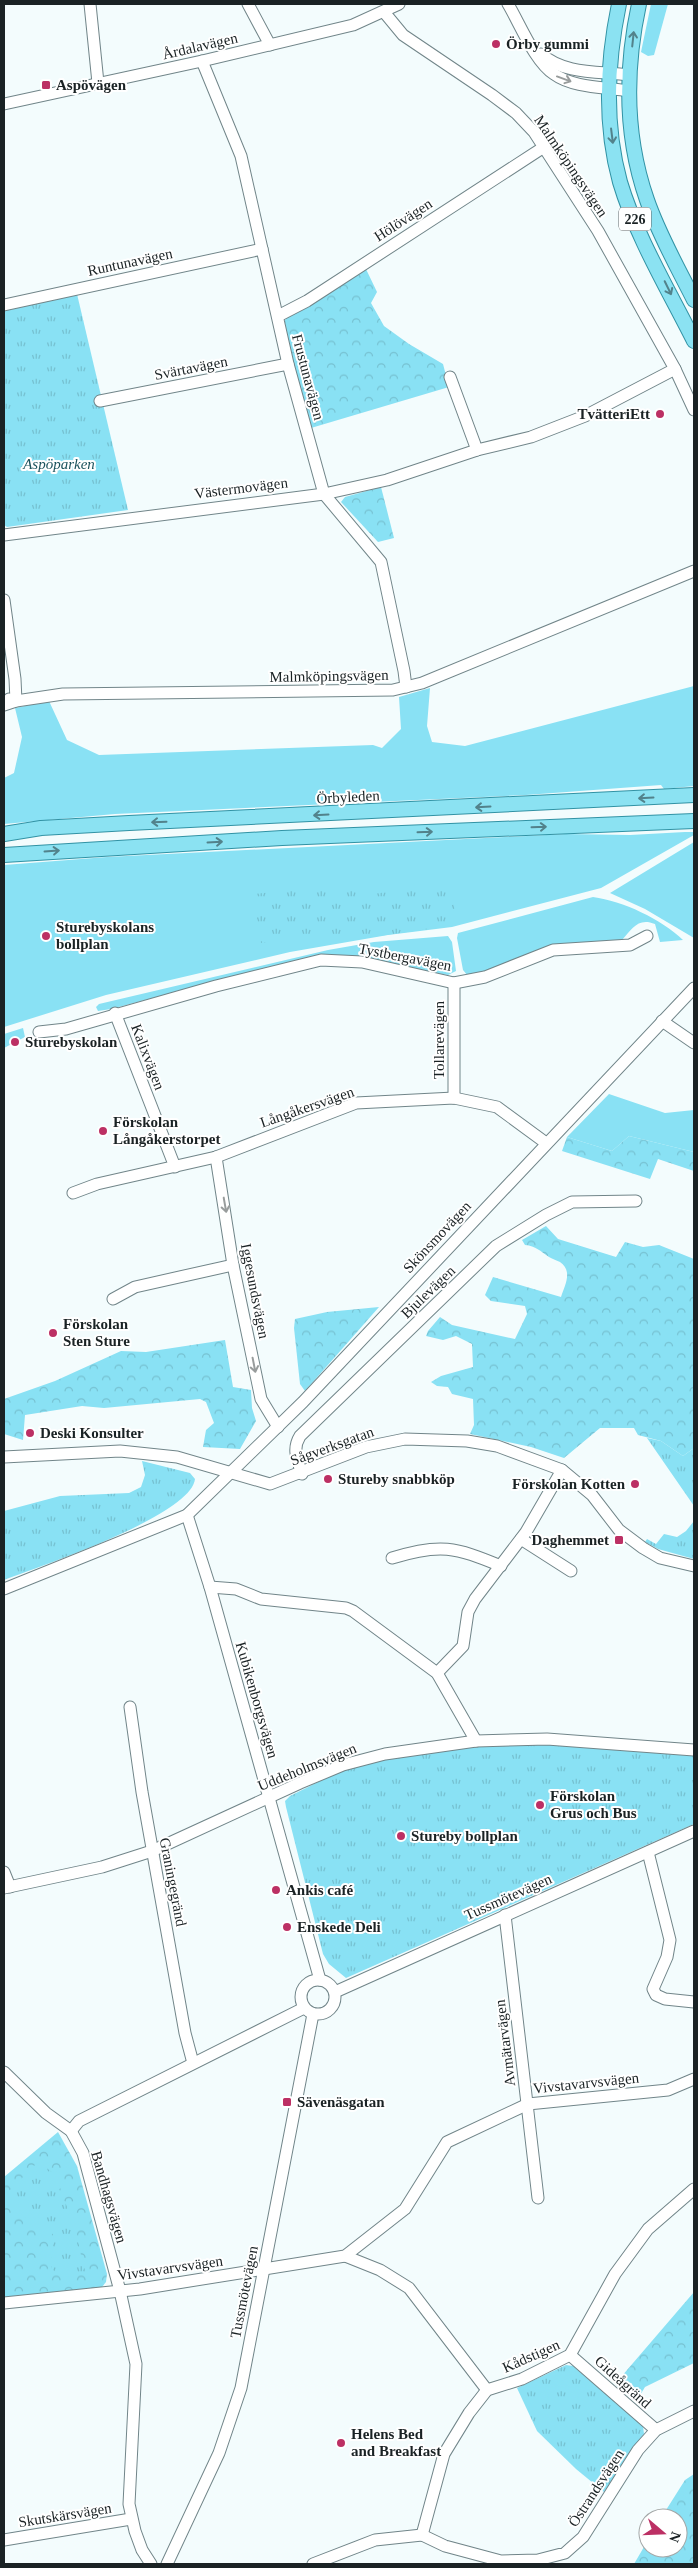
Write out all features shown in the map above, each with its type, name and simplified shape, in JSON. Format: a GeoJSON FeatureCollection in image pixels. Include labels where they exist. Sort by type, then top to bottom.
{"type":"FeatureCollection","features":[{"type":"Feature","properties":{"kind":"main road","name":"226"},"geometry":{"type":"LineString","coordinates":[[619,4],[608,88],[612,137],[620,182],[637,224],[694,341]]}},
{"type":"Feature","properties":{"kind":"main road","name":"226"},"geometry":{"type":"LineString","coordinates":[[639,4],[634,28],[628,90],[636,164],[647,200],[694,300]]}},
{"type":"Feature","properties":{"kind":"main road","name":"Örbyleden"},"geometry":{"type":"LineString","coordinates":[[4,834],[41,828],[129,823],[694,795]]}},
{"type":"Feature","properties":{"kind":"main road"},"geometry":{"type":"LineString","coordinates":[[4,855],[282,838],[694,821]]}},
{"type":"Feature","properties":{"kind":"street"},"geometry":{"type":"LineString","coordinates":[[90,4],[98,83]]}},
{"type":"Feature","properties":{"kind":"street"},"geometry":{"type":"LineString","coordinates":[[248,4],[270,45]]}},
{"type":"Feature","properties":{"kind":"street","name":"Årdalavägen"},"geometry":{"type":"LineString","coordinates":[[4,104],[202,61],[353,24],[384,12],[398,4]]}},
{"type":"Feature","properties":{"kind":"street"},"geometry":{"type":"LineString","coordinates":[[508,4],[543,65],[562,79],[628,90]]}},
{"type":"Feature","properties":{"kind":"street","name":"Malmköpingsvägen"},"geometry":{"type":"LineString","coordinates":[[384,12],[403,35],[516,113],[534,132],[598,231],[675,369],[694,410]]}},
{"type":"Feature","properties":{"kind":"street"},"geometry":{"type":"LineString","coordinates":[[534,48],[548,60],[568,69],[630,75]]}},
{"type":"Feature","properties":{"kind":"street","name":"Frustunavägen"},"geometry":{"type":"LineString","coordinates":[[202,61],[241,156],[288,364],[324,494],[381,562],[406,687]]}},
{"type":"Feature","properties":{"kind":"street","name":"Hölövägen"},"geometry":{"type":"LineString","coordinates":[[278,316],[307,301],[544,147]]}},
{"type":"Feature","properties":{"kind":"street","name":"Runtunavägen"},"geometry":{"type":"LineString","coordinates":[[4,305],[262,249]]}},
{"type":"Feature","properties":{"kind":"street","name":"Svärtavägen"},"geometry":{"type":"LineString","coordinates":[[100,401],[288,364]]}},
{"type":"Feature","properties":{"kind":"street","name":"Västermovägen"},"geometry":{"type":"LineString","coordinates":[[4,535],[324,494],[387,480],[477,450],[531,437],[585,416],[675,369]]}},
{"type":"Feature","properties":{"kind":"street"},"geometry":{"type":"LineString","coordinates":[[450,377],[477,450]]}},
{"type":"Feature","properties":{"kind":"street","name":"Malmköpingsvägen"},"geometry":{"type":"LineString","coordinates":[[4,705],[16,701],[63,694],[393,690],[452,671],[564,623],[694,571]]}},
{"type":"Feature","properties":{"kind":"street"},"geometry":{"type":"LineString","coordinates":[[4,600],[16,701],[4,697]]}},
{"type":"Feature","properties":{"kind":"street","name":"Tystbergavägen"},"geometry":{"type":"LineString","coordinates":[[39,1032],[66,1029],[115,1013],[320,960],[362,962],[454,983],[486,977],[553,950],[630,945],[647,936]]}},
{"type":"Feature","properties":{"kind":"street","name":"Tollarevägen"},"geometry":{"type":"LineString","coordinates":[[454,983],[454,1098]]}},
{"type":"Feature","properties":{"kind":"street","name":"Skönsmovägen"},"geometry":{"type":"LineString","coordinates":[[232,1472],[278,1427],[694,988]]}},
{"type":"Feature","properties":{"kind":"street","name":"Kalixvägen"},"geometry":{"type":"LineString","coordinates":[[115,1013],[175,1167]]}},
{"type":"Feature","properties":{"kind":"street"},"geometry":{"type":"LineString","coordinates":[[662,1021],[694,1043]]}},
{"type":"Feature","properties":{"kind":"street","name":"Långåkersvägen"},"geometry":{"type":"LineString","coordinates":[[73,1193],[97,1184],[216,1157],[356,1103],[454,1098],[497,1107],[546,1143]]}},
{"type":"Feature","properties":{"kind":"street","name":"Iggesundsvägen"},"geometry":{"type":"LineString","coordinates":[[216,1157],[233,1265],[261,1399],[278,1427]]}},
{"type":"Feature","properties":{"kind":"street","name":"Bjulevägen"},"geometry":{"type":"LineString","coordinates":[[302,1474],[296,1457],[295,1445],[300,1436],[496,1246],[546,1215],[572,1202],[636,1201]]}},
{"type":"Feature","properties":{"kind":"street"},"geometry":{"type":"LineString","coordinates":[[113,1299],[135,1287],[233,1265]]}},
{"type":"Feature","properties":{"kind":"street","name":"Sågverksgatan"},"geometry":{"type":"LineString","coordinates":[[4,1457],[120,1451],[177,1457],[270,1484],[302,1474],[366,1447],[405,1438],[423,1438],[497,1446],[562,1470],[592,1495],[619,1530],[643,1548],[660,1558],[694,1566]]}},
{"type":"Feature","properties":{"kind":"street"},"geometry":{"type":"LineString","coordinates":[[437,1673],[463,1646],[468,1612],[475,1599],[521,1539],[562,1470]]}},
{"type":"Feature","properties":{"kind":"street"},"geometry":{"type":"LineString","coordinates":[[4,1589],[188,1515],[232,1472]]}},
{"type":"Feature","properties":{"kind":"street","name":"Kubikenborgsvägen"},"geometry":{"type":"LineString","coordinates":[[188,1515],[270,1798],[320,1980]]}},
{"type":"Feature","properties":{"kind":"street"},"geometry":{"type":"LineString","coordinates":[[521,1539],[571,1571]]}},
{"type":"Feature","properties":{"kind":"street"},"geometry":{"type":"LineString","coordinates":[[392,1558],[423,1548],[454,1550],[501,1566]]}},
{"type":"Feature","properties":{"kind":"street"},"geometry":{"type":"LineString","coordinates":[[210,1587],[236,1589],[261,1598],[346,1608],[354,1611],[437,1673],[476,1741]]}},
{"type":"Feature","properties":{"kind":"street","name":"Graningegränd"},"geometry":{"type":"LineString","coordinates":[[130,1707],[152,1851],[185,2033],[193,2063]]}},
{"type":"Feature","properties":{"kind":"street","name":"Uddeholmsvägen"},"geometry":{"type":"LineString","coordinates":[[7,1888],[102,1867],[152,1851],[343,1766],[384,1754],[476,1741],[547,1739],[694,1750]]}},
{"type":"Feature","properties":{"kind":"street","name":"Tussmötevägen"},"geometry":{"type":"LineString","coordinates":[[335,1992],[694,1831]]}},
{"type":"Feature","properties":{"kind":"street"},"geometry":{"type":"LineString","coordinates":[[648,1852],[670,1940],[667,1958],[653,1989],[656,1995],[665,1999],[694,2002]]}},
{"type":"Feature","properties":{"kind":"street"},"geometry":{"type":"LineString","coordinates":[[4,1872],[7,1888]]}},
{"type":"Feature","properties":{"kind":"street","name":"Avmätarvägen"},"geometry":{"type":"LineString","coordinates":[[505,1915],[538,2198]]}},
{"type":"Feature","properties":{"kind":"street"},"geometry":{"type":"LineString","coordinates":[[71,2131],[79,2121],[193,2063],[309,2011],[323,2014],[334,2004],[335,1992],[331,1986],[320,1980],[308,1983],[300,1997],[309,2011]]}},
{"type":"Feature","properties":{"kind":"street","name":"Tussmötevägen"},"geometry":{"type":"LineString","coordinates":[[167,2564],[191,2516],[230,2424],[241,2388],[264,2270],[309,2011]]}},
{"type":"Feature","properties":{"kind":"street","name":"Bandhagsvägen"},"geometry":{"type":"LineString","coordinates":[[4,2072],[46,2114],[71,2131],[83,2153],[120,2291],[136,2364],[129,2504],[131,2519],[142,2550],[151,2564]]}},
{"type":"Feature","properties":{"kind":"street","name":"Vivstavarvsvägen"},"geometry":{"type":"LineString","coordinates":[[4,2303],[120,2291],[345,2256],[405,2209],[447,2142],[528,2104],[668,2090],[694,2079]]}},
{"type":"Feature","properties":{"kind":"street","name":"Kådstigen"},"geometry":{"type":"LineString","coordinates":[[487,2390],[522,2379],[570,2355],[614,2274],[648,2230],[694,2189]]}},
{"type":"Feature","properties":{"kind":"street"},"geometry":{"type":"LineString","coordinates":[[314,2564],[376,2540],[422,2535],[449,2444],[487,2390],[409,2288],[380,2270],[345,2256]]}},
{"type":"Feature","properties":{"kind":"street","name":"Gideågränd"},"geometry":{"type":"LineString","coordinates":[[570,2355],[656,2430]]}},
{"type":"Feature","properties":{"kind":"street","name":"Östrandsvägen"},"geometry":{"type":"LineString","coordinates":[[422,2535],[444,2546],[501,2561],[538,2560],[565,2553],[583,2537],[620,2475],[656,2430],[694,2411]]}},
{"type":"Feature","properties":{"kind":"street","name":"Skutskärsvägen"},"geometry":{"type":"LineString","coordinates":[[4,2540],[131,2519]]}},
{"type":"Feature","properties":{"kind":"green space"},"geometry":{"type":"Polygon","coordinates":[[[651,4],[668,4],[654,55],[648,56],[641,52],[651,4]]]}},
{"type":"Feature","properties":{"kind":"green space"},"geometry":{"type":"Polygon","coordinates":[[[365,267],[377,292],[371,303],[384,326],[409,344],[443,364],[449,387],[311,428],[283,328],[285,320],[295,311],[365,267]]]}},
{"type":"Feature","properties":{"kind":"green space","name":"Aspöparken"},"geometry":{"type":"Polygon","coordinates":[[[77,294],[128,510],[7,527],[4,525],[4,311],[77,294]]]}},
{"type":"Feature","properties":{"kind":"green space"},"geometry":{"type":"Polygon","coordinates":[[[381,487],[394,538],[378,542],[341,502],[345,497],[381,487]]]}},
{"type":"Feature","properties":{"kind":"green space"},"geometry":{"type":"Polygon","coordinates":[[[694,686],[694,786],[664,789],[661,785],[526,795],[115,814],[4,824],[4,778],[14,773],[22,737],[15,708],[49,701],[67,740],[99,755],[373,745],[382,748],[401,729],[399,697],[430,688],[427,726],[432,742],[465,746],[694,686]]]}},
{"type":"Feature","properties":{"kind":"green space"},"geometry":{"type":"Polygon","coordinates":[[[694,832],[694,835],[601,888],[452,927],[388,935],[290,952],[106,995],[4,1027],[4,865],[107,857],[566,834],[630,835],[694,832]]]}},
{"type":"Feature","properties":{"kind":"green space"},"geometry":{"type":"Polygon","coordinates":[[[694,842],[694,938],[645,909],[610,893],[694,842]]]}},
{"type":"Feature","properties":{"kind":"green space"},"geometry":{"type":"Polygon","coordinates":[[[451,883],[457,925],[329,943],[321,935],[261,943],[253,894],[348,884],[359,896],[451,883]]]}},
{"type":"Feature","properties":{"kind":"green space"},"geometry":{"type":"Polygon","coordinates":[[[593,897],[617,902],[641,912],[664,925],[683,940],[660,942],[655,924],[644,922],[632,928],[622,940],[468,976],[463,970],[457,938],[458,933],[593,897]]]}},
{"type":"Feature","properties":{"kind":"green space"},"geometry":{"type":"Polygon","coordinates":[[[448,936],[452,942],[456,971],[448,975],[409,968],[297,960],[111,1009],[98,1011],[96,1007],[99,1004],[328,950],[374,942],[448,936]]]}},
{"type":"Feature","properties":{"kind":"green space"},"geometry":{"type":"Polygon","coordinates":[[[23,1028],[25,1037],[4,1048],[4,1034],[23,1028]]]}},
{"type":"Feature","properties":{"kind":"green space"},"geometry":{"type":"Polygon","coordinates":[[[609,1094],[665,1113],[694,1110],[694,1152],[629,1136],[612,1151],[567,1137],[609,1094]]]}},
{"type":"Feature","properties":{"kind":"green space"},"geometry":{"type":"Polygon","coordinates":[[[629,1136],[694,1152],[694,1171],[658,1159],[650,1179],[562,1151],[567,1137],[612,1151],[629,1136]]]}},
{"type":"Feature","properties":{"kind":"green space"},"geometry":{"type":"Polygon","coordinates":[[[546,1226],[558,1239],[616,1257],[625,1242],[643,1247],[659,1245],[694,1259],[694,1448],[683,1456],[661,1441],[638,1435],[634,1428],[600,1428],[564,1458],[531,1447],[470,1434],[474,1425],[473,1399],[452,1394],[448,1387],[437,1386],[431,1382],[441,1376],[473,1367],[472,1344],[456,1336],[443,1340],[426,1336],[440,1317],[452,1325],[515,1339],[527,1314],[525,1306],[491,1301],[485,1295],[493,1277],[561,1297],[567,1278],[564,1266],[535,1248],[525,1245],[522,1240],[546,1226]]]}},
{"type":"Feature","properties":{"kind":"green space"},"geometry":{"type":"Polygon","coordinates":[[[379,1307],[305,1391],[300,1384],[294,1328],[295,1319],[327,1312],[379,1307]]]}},
{"type":"Feature","properties":{"kind":"green space"},"geometry":{"type":"Polygon","coordinates":[[[225,1340],[233,1387],[251,1390],[252,1408],[256,1421],[240,1449],[203,1447],[206,1430],[214,1423],[206,1402],[200,1399],[104,1408],[82,1406],[25,1415],[23,1440],[4,1434],[4,1399],[55,1381],[121,1351],[146,1352],[225,1340]]]}},
{"type":"Feature","properties":{"kind":"green space"},"geometry":{"type":"Polygon","coordinates":[[[647,1438],[661,1441],[683,1456],[694,1448],[694,1506],[647,1438]]]}},
{"type":"Feature","properties":{"kind":"green space"},"geometry":{"type":"Polygon","coordinates":[[[142,1461],[190,1473],[195,1479],[187,1493],[168,1509],[142,1524],[78,1552],[4,1580],[4,1511],[60,1496],[129,1493],[141,1487],[145,1475],[142,1461]]]}},
{"type":"Feature","properties":{"kind":"green space"},"geometry":{"type":"Polygon","coordinates":[[[694,1521],[694,1559],[658,1549],[645,1542],[647,1539],[656,1544],[664,1534],[677,1537],[686,1531],[694,1521]]]}},
{"type":"Feature","properties":{"kind":"green space"},"geometry":{"type":"Polygon","coordinates":[[[551,1745],[694,1756],[694,1824],[346,1978],[329,1964],[323,1954],[286,1807],[285,1801],[290,1796],[346,1770],[396,1757],[447,1750],[551,1745]]]}},
{"type":"Feature","properties":{"kind":"green space"},"geometry":{"type":"Polygon","coordinates":[[[58,2132],[77,2166],[107,2274],[106,2282],[102,2287],[4,2297],[4,2177],[58,2132]]]}},
{"type":"Feature","properties":{"kind":"green space"},"geometry":{"type":"Polygon","coordinates":[[[38,2162],[59,2177],[62,2185],[59,2190],[74,2221],[83,2265],[87,2275],[78,2272],[58,2274],[52,2269],[53,2234],[38,2228],[32,2223],[7,2193],[38,2162]]]}},
{"type":"Feature","properties":{"kind":"green space"},"geometry":{"type":"Polygon","coordinates":[[[694,2292],[694,2363],[645,2387],[636,2402],[615,2384],[694,2292]]]}},
{"type":"Feature","properties":{"kind":"green space"},"geometry":{"type":"Polygon","coordinates":[[[566,2365],[573,2366],[643,2426],[644,2434],[604,2492],[576,2469],[537,2431],[517,2388],[566,2365]]]}},
{"type":"Feature","properties":{"kind":"green space"},"geometry":{"type":"Polygon","coordinates":[[[694,2474],[694,2564],[634,2564],[638,2557],[688,2558],[688,2508],[667,2508],[685,2480],[694,2474]]]}},
{"type":"Feature","properties":{"kind":"place","name":"Örby gummi"},"geometry":{"type":"Point","coordinates":[496,44]}},
{"type":"Feature","properties":{"kind":"place","name":"Aspövägen"},"geometry":{"type":"Point","coordinates":[46,85]}},
{"type":"Feature","properties":{"kind":"place","name":"TvätteriEtt"},"geometry":{"type":"Point","coordinates":[660,414]}},
{"type":"Feature","properties":{"kind":"place","name":"Sturebyskolans bollplan"},"geometry":{"type":"Point","coordinates":[46,936]}},
{"type":"Feature","properties":{"kind":"place","name":"Sturebyskolan"},"geometry":{"type":"Point","coordinates":[15,1042]}},
{"type":"Feature","properties":{"kind":"place","name":"Förskolan Långåkerstorpet"},"geometry":{"type":"Point","coordinates":[103,1131]}},
{"type":"Feature","properties":{"kind":"place","name":"Förskolan Sten Sture"},"geometry":{"type":"Point","coordinates":[53,1333]}},
{"type":"Feature","properties":{"kind":"place","name":"Deski Konsulter"},"geometry":{"type":"Point","coordinates":[30,1433]}},
{"type":"Feature","properties":{"kind":"place","name":"Stureby snabbköp"},"geometry":{"type":"Point","coordinates":[328,1479]}},
{"type":"Feature","properties":{"kind":"place","name":"Förskolan Kotten"},"geometry":{"type":"Point","coordinates":[635,1484]}},
{"type":"Feature","properties":{"kind":"place","name":"Daghemmet"},"geometry":{"type":"Point","coordinates":[619,1540]}},
{"type":"Feature","properties":{"kind":"place","name":"Förskolan Grus och Bus"},"geometry":{"type":"Point","coordinates":[540,1805]}},
{"type":"Feature","properties":{"kind":"place","name":"Stureby bollplan"},"geometry":{"type":"Point","coordinates":[401,1836]}},
{"type":"Feature","properties":{"kind":"place","name":"Ankis café"},"geometry":{"type":"Point","coordinates":[276,1890]}},
{"type":"Feature","properties":{"kind":"place","name":"Enskede Deli"},"geometry":{"type":"Point","coordinates":[287,1927]}},
{"type":"Feature","properties":{"kind":"place","name":"Sävenäsgatan"},"geometry":{"type":"Point","coordinates":[287,2102]}},
{"type":"Feature","properties":{"kind":"place","name":"Helens Bed and Breakfast"},"geometry":{"type":"Point","coordinates":[341,2443]}}]}
